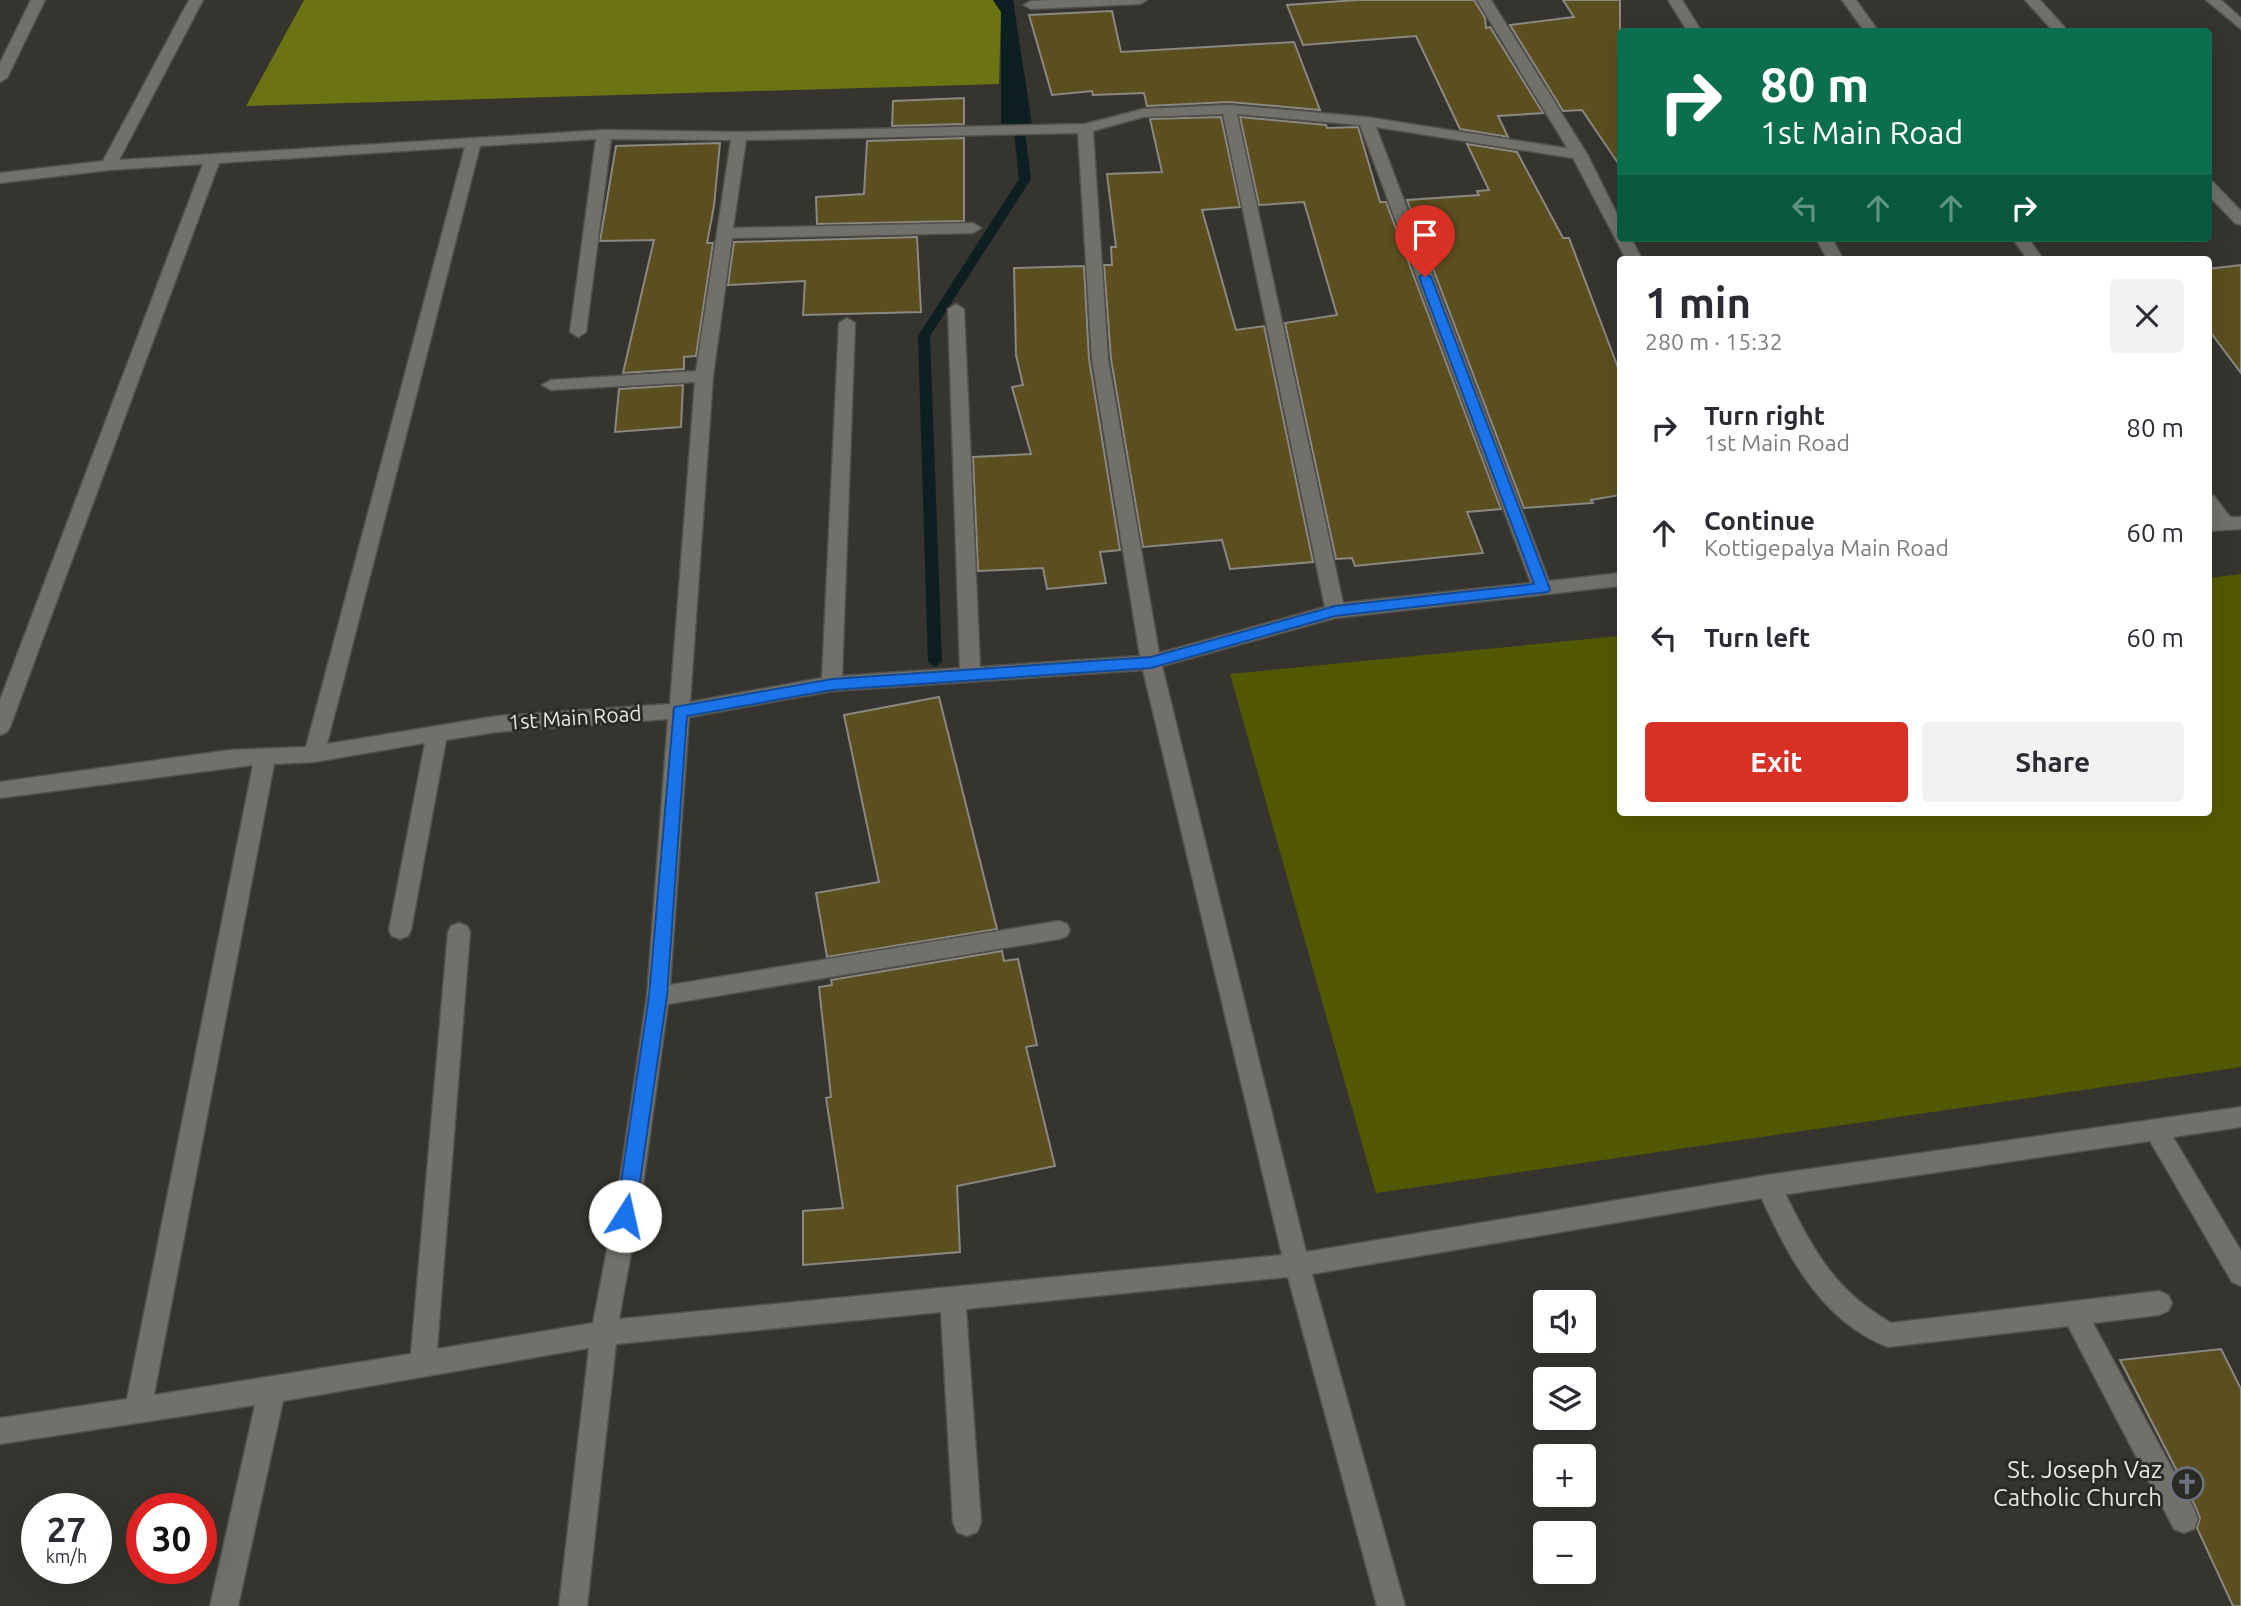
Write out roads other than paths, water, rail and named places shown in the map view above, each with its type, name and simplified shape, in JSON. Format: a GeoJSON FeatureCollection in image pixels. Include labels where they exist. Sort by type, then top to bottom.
{"type":"FeatureCollection","features":[{"type":"Feature","properties":{"kind":"street"},"geometry":{"type":"LineString","coordinates":[[0,78],[38,0]]}},
{"type":"Feature","properties":{"kind":"street"},"geometry":{"type":"LineString","coordinates":[[109,165],[196,0]]}},
{"type":"Feature","properties":{"kind":"street"},"geometry":{"type":"LineString","coordinates":[[1031,5],[1140,0]]}},
{"type":"Feature","properties":{"kind":"street"},"geometry":{"type":"LineString","coordinates":[[1484,0],[1579,154],[1617,226]]}},
{"type":"Feature","properties":{"kind":"street"},"geometry":{"type":"LineString","coordinates":[[1675,0],[1692,28]]}},
{"type":"Feature","properties":{"kind":"street"},"geometry":{"type":"LineString","coordinates":[[1849,0],[1869,28]]}},
{"type":"Feature","properties":{"kind":"street"},"geometry":{"type":"LineString","coordinates":[[2032,0],[2058,28]]}},
{"type":"Feature","properties":{"kind":"street"},"geometry":{"type":"LineString","coordinates":[[2214,0],[2241,24]]}},
{"type":"Feature","properties":{"kind":"street"},"geometry":{"type":"LineString","coordinates":[[0,178],[109,165],[604,134],[739,136],[1085,128],[1143,113],[1229,109],[1366,121],[1579,154]]}},
{"type":"Feature","properties":{"kind":"street"},"geometry":{"type":"LineString","coordinates":[[1229,109],[1335,611]]}},
{"type":"Feature","properties":{"kind":"street"},"geometry":{"type":"LineString","coordinates":[[1366,121],[1543,589]]}},
{"type":"Feature","properties":{"kind":"street"},"geometry":{"type":"LineString","coordinates":[[1085,128],[1100,359],[1151,662],[1297,1265],[1391,1606]]}},
{"type":"Feature","properties":{"kind":"street"},"geometry":{"type":"LineString","coordinates":[[578,332],[604,134]]}},
{"type":"Feature","properties":{"kind":"street"},"geometry":{"type":"LineString","coordinates":[[573,1606],[604,1333],[630,1192],[658,996],[704,376],[739,136]]}},
{"type":"Feature","properties":{"kind":"street"},"geometry":{"type":"LineString","coordinates":[[314,754],[474,141]]}},
{"type":"Feature","properties":{"kind":"street"},"geometry":{"type":"LineString","coordinates":[[0,727],[213,158]]}},
{"type":"Feature","properties":{"kind":"street"},"geometry":{"type":"LineString","coordinates":[[2212,190],[2241,220]]}},
{"type":"Feature","properties":{"kind":"street"},"geometry":{"type":"LineString","coordinates":[[725,233],[973,228]]}},
{"type":"Feature","properties":{"kind":"street"},"geometry":{"type":"LineString","coordinates":[[956,309],[970,675]]}},
{"type":"Feature","properties":{"kind":"street"},"geometry":{"type":"LineString","coordinates":[[832,684],[847,323]]}},
{"type":"Feature","properties":{"kind":"street"},"geometry":{"type":"LineString","coordinates":[[551,384],[704,376]]}},
{"type":"Feature","properties":{"kind":"street"},"geometry":{"type":"LineString","coordinates":[[2212,506],[2225,524]]}},
{"type":"Feature","properties":{"kind":"street","name":"1st Main Road"},"geometry":{"type":"LineString","coordinates":[[0,790],[230,758],[314,754],[497,724],[679,711],[832,684],[1151,662],[1335,611],[1617,580]]}},
{"type":"Feature","properties":{"kind":"street"},"geometry":{"type":"LineString","coordinates":[[400,930],[437,733]]}},
{"type":"Feature","properties":{"kind":"street"},"geometry":{"type":"LineString","coordinates":[[138,1411],[265,756]]}},
{"type":"Feature","properties":{"kind":"street"},"geometry":{"type":"LineString","coordinates":[[658,996],[1059,930]]}},
{"type":"Feature","properties":{"kind":"street"},"geometry":{"type":"LineString","coordinates":[[423,1362],[460,932]]}},
{"type":"Feature","properties":{"kind":"street"},"geometry":{"type":"LineString","coordinates":[[0,1431],[272,1390],[604,1333],[1297,1265],[1768,1186],[2241,1117]]}},
{"type":"Feature","properties":{"kind":"street"},"geometry":{"type":"LineString","coordinates":[[2156,1130],[2241,1274]]}},
{"type":"Feature","properties":{"kind":"street"},"geometry":{"type":"LineString","coordinates":[[1768,1186],[1812,1271],[1854,1315],[1888,1335],[2160,1303]]}},
{"type":"Feature","properties":{"kind":"street"},"geometry":{"type":"LineString","coordinates":[[953,1299],[967,1522]]}},
{"type":"Feature","properties":{"kind":"street"},"geometry":{"type":"LineString","coordinates":[[2074,1312],[2184,1519]]}},
{"type":"Feature","properties":{"kind":"street"},"geometry":{"type":"LineString","coordinates":[[223,1606],[272,1390]]}},
{"type":"Feature","properties":{"kind":"waterway"},"geometry":{"type":"LineString","coordinates":[[935,662],[924,336],[1025,179],[1016,103]]}},
{"type":"Feature","properties":{"kind":"place","name":"St. Joseph Vaz Catholic Church"},"geometry":{"type":"Point","coordinates":[2187,1484]}}]}
